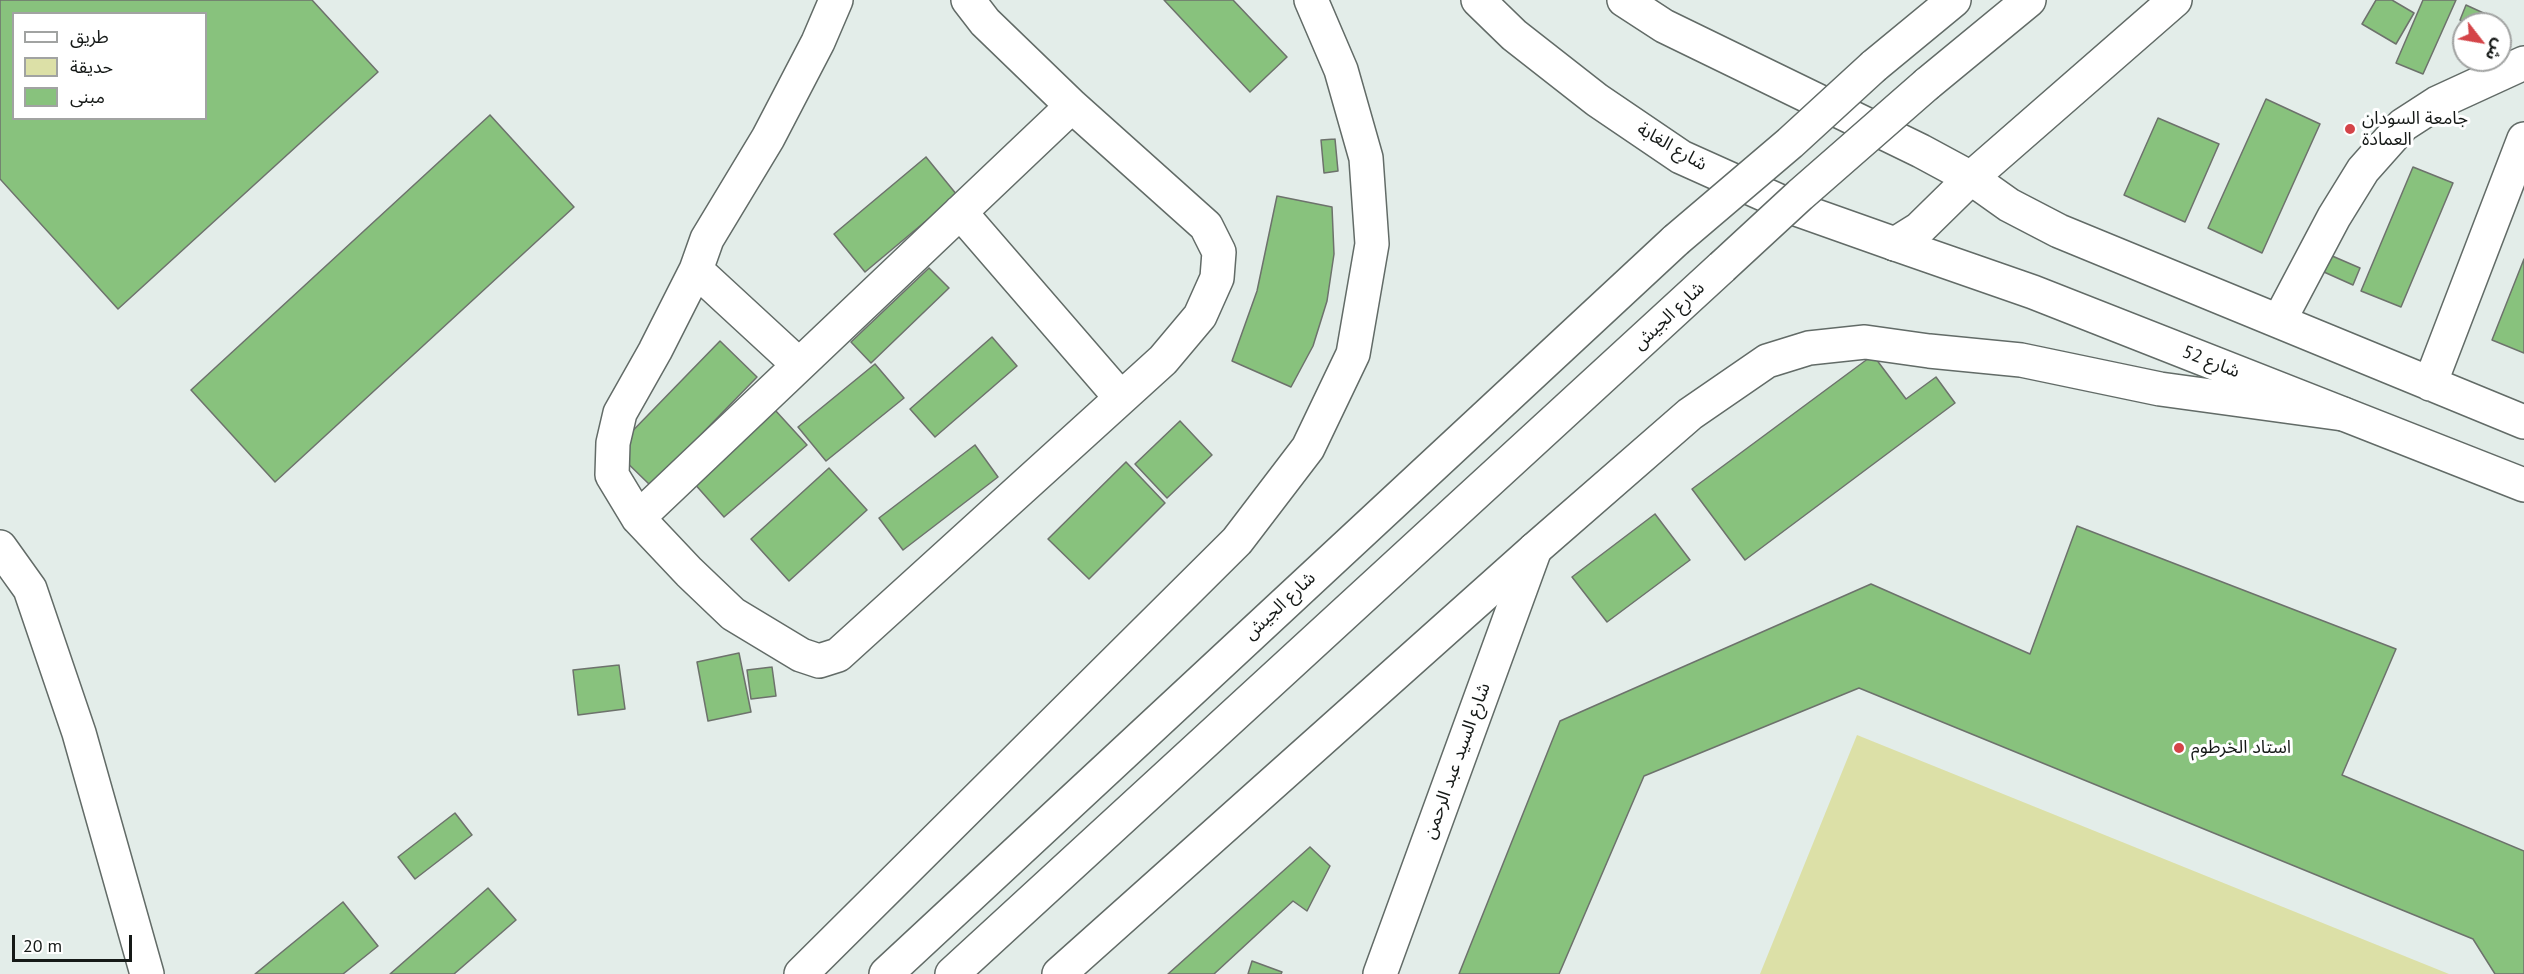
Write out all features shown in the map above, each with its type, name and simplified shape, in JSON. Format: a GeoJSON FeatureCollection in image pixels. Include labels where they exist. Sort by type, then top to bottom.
{"type":"FeatureCollection","features":[{"type":"Feature","properties":{"kind":"main road"},"geometry":{"type":"LineString","coordinates":[[836,0],[818,42],[768,138],[707,239],[696,270],[655,351],[620,413],[613,443],[612,475],[638,518],[733,614],[801,655],[819,661],[838,655],[1163,360],[1200,315],[1217,278],[1219,252],[1206,226],[1072,106],[985,22],[968,0]]}},
{"type":"Feature","properties":{"kind":"main road"},"geometry":{"type":"LineString","coordinates":[[801,974],[1237,542],[1308,448],[1353,354],[1372,244],[1366,158],[1341,70],[1311,0]]}},
{"type":"Feature","properties":{"kind":"main road","name":"شارع الغابة"},"geometry":{"type":"LineString","coordinates":[[1478,0],[1514,35],[1597,100],[1681,157],[1799,210],[1896,244]]}},
{"type":"Feature","properties":{"kind":"main road"},"geometry":{"type":"LineString","coordinates":[[1624,0],[1664,27],[1921,151],[2059,231],[2524,422]]}},
{"type":"Feature","properties":{"kind":"main road","name":"شارع الجيش"},"geometry":{"type":"LineString","coordinates":[[886,974],[1676,240],[1791,143],[1874,66],[1954,0]]}},
{"type":"Feature","properties":{"kind":"main road","name":"شارع الجيش"},"geometry":{"type":"LineString","coordinates":[[951,974],[1808,188],[1927,84],[2029,0]]}},
{"type":"Feature","properties":{"kind":"main road"},"geometry":{"type":"LineString","coordinates":[[1896,244],[1919,229],[1971,178],[2175,0]]}},
{"type":"Feature","properties":{"kind":"main road"},"geometry":{"type":"LineString","coordinates":[[2279,321],[2334,217],[2363,170],[2403,125],[2437,102],[2524,63]]}},
{"type":"Feature","properties":{"kind":"main road"},"geometry":{"type":"LineString","coordinates":[[638,518],[1072,106]]}},
{"type":"Feature","properties":{"kind":"main road"},"geometry":{"type":"LineString","coordinates":[[2430,384],[2524,139]]}},
{"type":"Feature","properties":{"kind":"main road"},"geometry":{"type":"LineString","coordinates":[[960,212],[1121,398]]}},
{"type":"Feature","properties":{"kind":"main road","name":"شارع 52"},"geometry":{"type":"LineString","coordinates":[[1896,244],[2033,292],[2524,485]]}},
{"type":"Feature","properties":{"kind":"main road"},"geometry":{"type":"LineString","coordinates":[[696,270],[799,365]]}},
{"type":"Feature","properties":{"kind":"main road"},"geometry":{"type":"LineString","coordinates":[[1059,974],[1535,549],[1690,414],[1767,361],[1809,348],[1865,342],[2021,360],[2160,389],[2343,414]]}},
{"type":"Feature","properties":{"kind":"main road"},"geometry":{"type":"LineString","coordinates":[[0,547],[30,589],[79,733],[147,974]]}},
{"type":"Feature","properties":{"kind":"main road","name":"شارع السيد عبد الرحمن"},"geometry":{"type":"LineString","coordinates":[[1380,974],[1535,549]]}},
{"type":"Feature","properties":{"kind":"green space"},"geometry":{"type":"Polygon","coordinates":[[[1857,735],[2449,974],[1760,974],[1857,735]]]}},
{"type":"Feature","properties":{"kind":"building"},"geometry":{"type":"Polygon","coordinates":[[[0,0],[312,0],[378,72],[118,309],[0,179],[0,0]]]}},
{"type":"Feature","properties":{"kind":"building"},"geometry":{"type":"Polygon","coordinates":[[[1164,0],[1233,0],[1287,57],[1250,92],[1164,0]]]}},
{"type":"Feature","properties":{"kind":"building"},"geometry":{"type":"Polygon","coordinates":[[[2376,0],[2392,0],[2414,13],[2396,44],[2362,24],[2376,0]]]}},
{"type":"Feature","properties":{"kind":"building"},"geometry":{"type":"Polygon","coordinates":[[[2423,0],[2456,0],[2423,74],[2396,63],[2423,0]]]}},
{"type":"Feature","properties":{"kind":"building"},"geometry":{"type":"Polygon","coordinates":[[[2466,5],[2481,12],[2463,12],[2466,5]]]}},
{"type":"Feature","properties":{"kind":"building"},"geometry":{"type":"Polygon","coordinates":[[[2266,99],[2320,124],[2262,253],[2208,228],[2266,99]]]}},
{"type":"Feature","properties":{"kind":"building"},"geometry":{"type":"Polygon","coordinates":[[[490,115],[574,207],[275,482],[191,390],[490,115]]]}},
{"type":"Feature","properties":{"kind":"building"},"geometry":{"type":"Polygon","coordinates":[[[2158,118],[2219,144],[2185,222],[2124,195],[2158,118]]]}},
{"type":"Feature","properties":{"kind":"building"},"geometry":{"type":"Polygon","coordinates":[[[1335,139],[1338,171],[1324,173],[1321,140],[1335,139]]]}},
{"type":"Feature","properties":{"kind":"building"},"geometry":{"type":"Polygon","coordinates":[[[926,157],[957,195],[865,272],[834,234],[926,157]]]}},
{"type":"Feature","properties":{"kind":"building"},"geometry":{"type":"Polygon","coordinates":[[[2413,167],[2453,183],[2401,307],[2361,291],[2413,167]]]}},
{"type":"Feature","properties":{"kind":"building"},"geometry":{"type":"Polygon","coordinates":[[[1277,196],[1332,207],[1334,254],[1327,301],[1313,346],[1291,387],[1232,361],[1257,291],[1277,196]]]}},
{"type":"Feature","properties":{"kind":"building"},"geometry":{"type":"Polygon","coordinates":[[[2323,252],[2360,268],[2353,285],[2315,268],[2323,252]]]}},
{"type":"Feature","properties":{"kind":"building"},"geometry":{"type":"Polygon","coordinates":[[[2524,259],[2524,353],[2492,340],[2524,259]]]}},
{"type":"Feature","properties":{"kind":"building"},"geometry":{"type":"Polygon","coordinates":[[[929,268],[949,288],[871,363],[851,342],[929,268]]]}},
{"type":"Feature","properties":{"kind":"building"},"geometry":{"type":"Polygon","coordinates":[[[992,337],[1017,366],[935,437],[910,409],[992,337]]]}},
{"type":"Feature","properties":{"kind":"building"},"geometry":{"type":"Polygon","coordinates":[[[720,341],[757,377],[651,486],[614,450],[720,341]]]}},
{"type":"Feature","properties":{"kind":"building"},"geometry":{"type":"Polygon","coordinates":[[[1873,355],[1906,399],[1936,377],[1955,403],[1745,560],[1692,489],[1873,355]]]}},
{"type":"Feature","properties":{"kind":"building"},"geometry":{"type":"Polygon","coordinates":[[[875,364],[904,398],[826,461],[798,427],[875,364]]]}},
{"type":"Feature","properties":{"kind":"building"},"geometry":{"type":"Polygon","coordinates":[[[775,410],[807,445],[724,517],[693,482],[775,410]]]}},
{"type":"Feature","properties":{"kind":"building"},"geometry":{"type":"Polygon","coordinates":[[[1180,421],[1212,455],[1167,498],[1135,464],[1180,421]]]}},
{"type":"Feature","properties":{"kind":"building"},"geometry":{"type":"Polygon","coordinates":[[[975,445],[998,477],[903,550],[879,518],[975,445]]]}},
{"type":"Feature","properties":{"kind":"building"},"geometry":{"type":"Polygon","coordinates":[[[1126,462],[1165,503],[1089,579],[1048,539],[1126,462]]]}},
{"type":"Feature","properties":{"kind":"building"},"geometry":{"type":"Polygon","coordinates":[[[829,468],[867,510],[789,581],[751,539],[829,468]]]}},
{"type":"Feature","properties":{"kind":"building"},"geometry":{"type":"Polygon","coordinates":[[[1655,514],[1690,560],[1607,622],[1572,577],[1655,514]]]}},
{"type":"Feature","properties":{"kind":"building","name":"استاد الخرطوم"},"geometry":{"type":"Polygon","coordinates":[[[2077,526],[2396,649],[2342,775],[2524,851],[2524,974],[2495,974],[2473,939],[1859,688],[1644,776],[1559,974],[1459,974],[1560,721],[1871,584],[2030,654],[2077,526]]]}},
{"type":"Feature","properties":{"kind":"building"},"geometry":{"type":"Polygon","coordinates":[[[739,653],[751,712],[708,721],[697,662],[739,653]]]}},
{"type":"Feature","properties":{"kind":"building"},"geometry":{"type":"Polygon","coordinates":[[[619,665],[625,709],[578,715],[573,670],[619,665]]]}},
{"type":"Feature","properties":{"kind":"building"},"geometry":{"type":"Polygon","coordinates":[[[772,667],[776,696],[751,699],[747,670],[772,667]]]}},
{"type":"Feature","properties":{"kind":"building"},"geometry":{"type":"Polygon","coordinates":[[[455,813],[472,835],[415,879],[398,857],[455,813]]]}},
{"type":"Feature","properties":{"kind":"building"},"geometry":{"type":"Polygon","coordinates":[[[1310,847],[1330,866],[1307,911],[1293,901],[1214,974],[1168,974],[1310,847]]]}},
{"type":"Feature","properties":{"kind":"building"},"geometry":{"type":"Polygon","coordinates":[[[488,888],[516,920],[454,974],[390,974],[488,888]]]}},
{"type":"Feature","properties":{"kind":"building"},"geometry":{"type":"Polygon","coordinates":[[[343,902],[378,946],[343,974],[255,974],[343,902]]]}},
{"type":"Feature","properties":{"kind":"building"},"geometry":{"type":"Polygon","coordinates":[[[1252,961],[1282,972],[1281,974],[1248,974],[1252,961]]]}},
{"type":"Feature","properties":{"kind":"place","name":"جامعة السودان العمادة"},"geometry":{"type":"Point","coordinates":[2350,129]}},
{"type":"Feature","properties":{"kind":"place","name":"استاد الخرطوم"},"geometry":{"type":"Point","coordinates":[2179,748]}}]}
